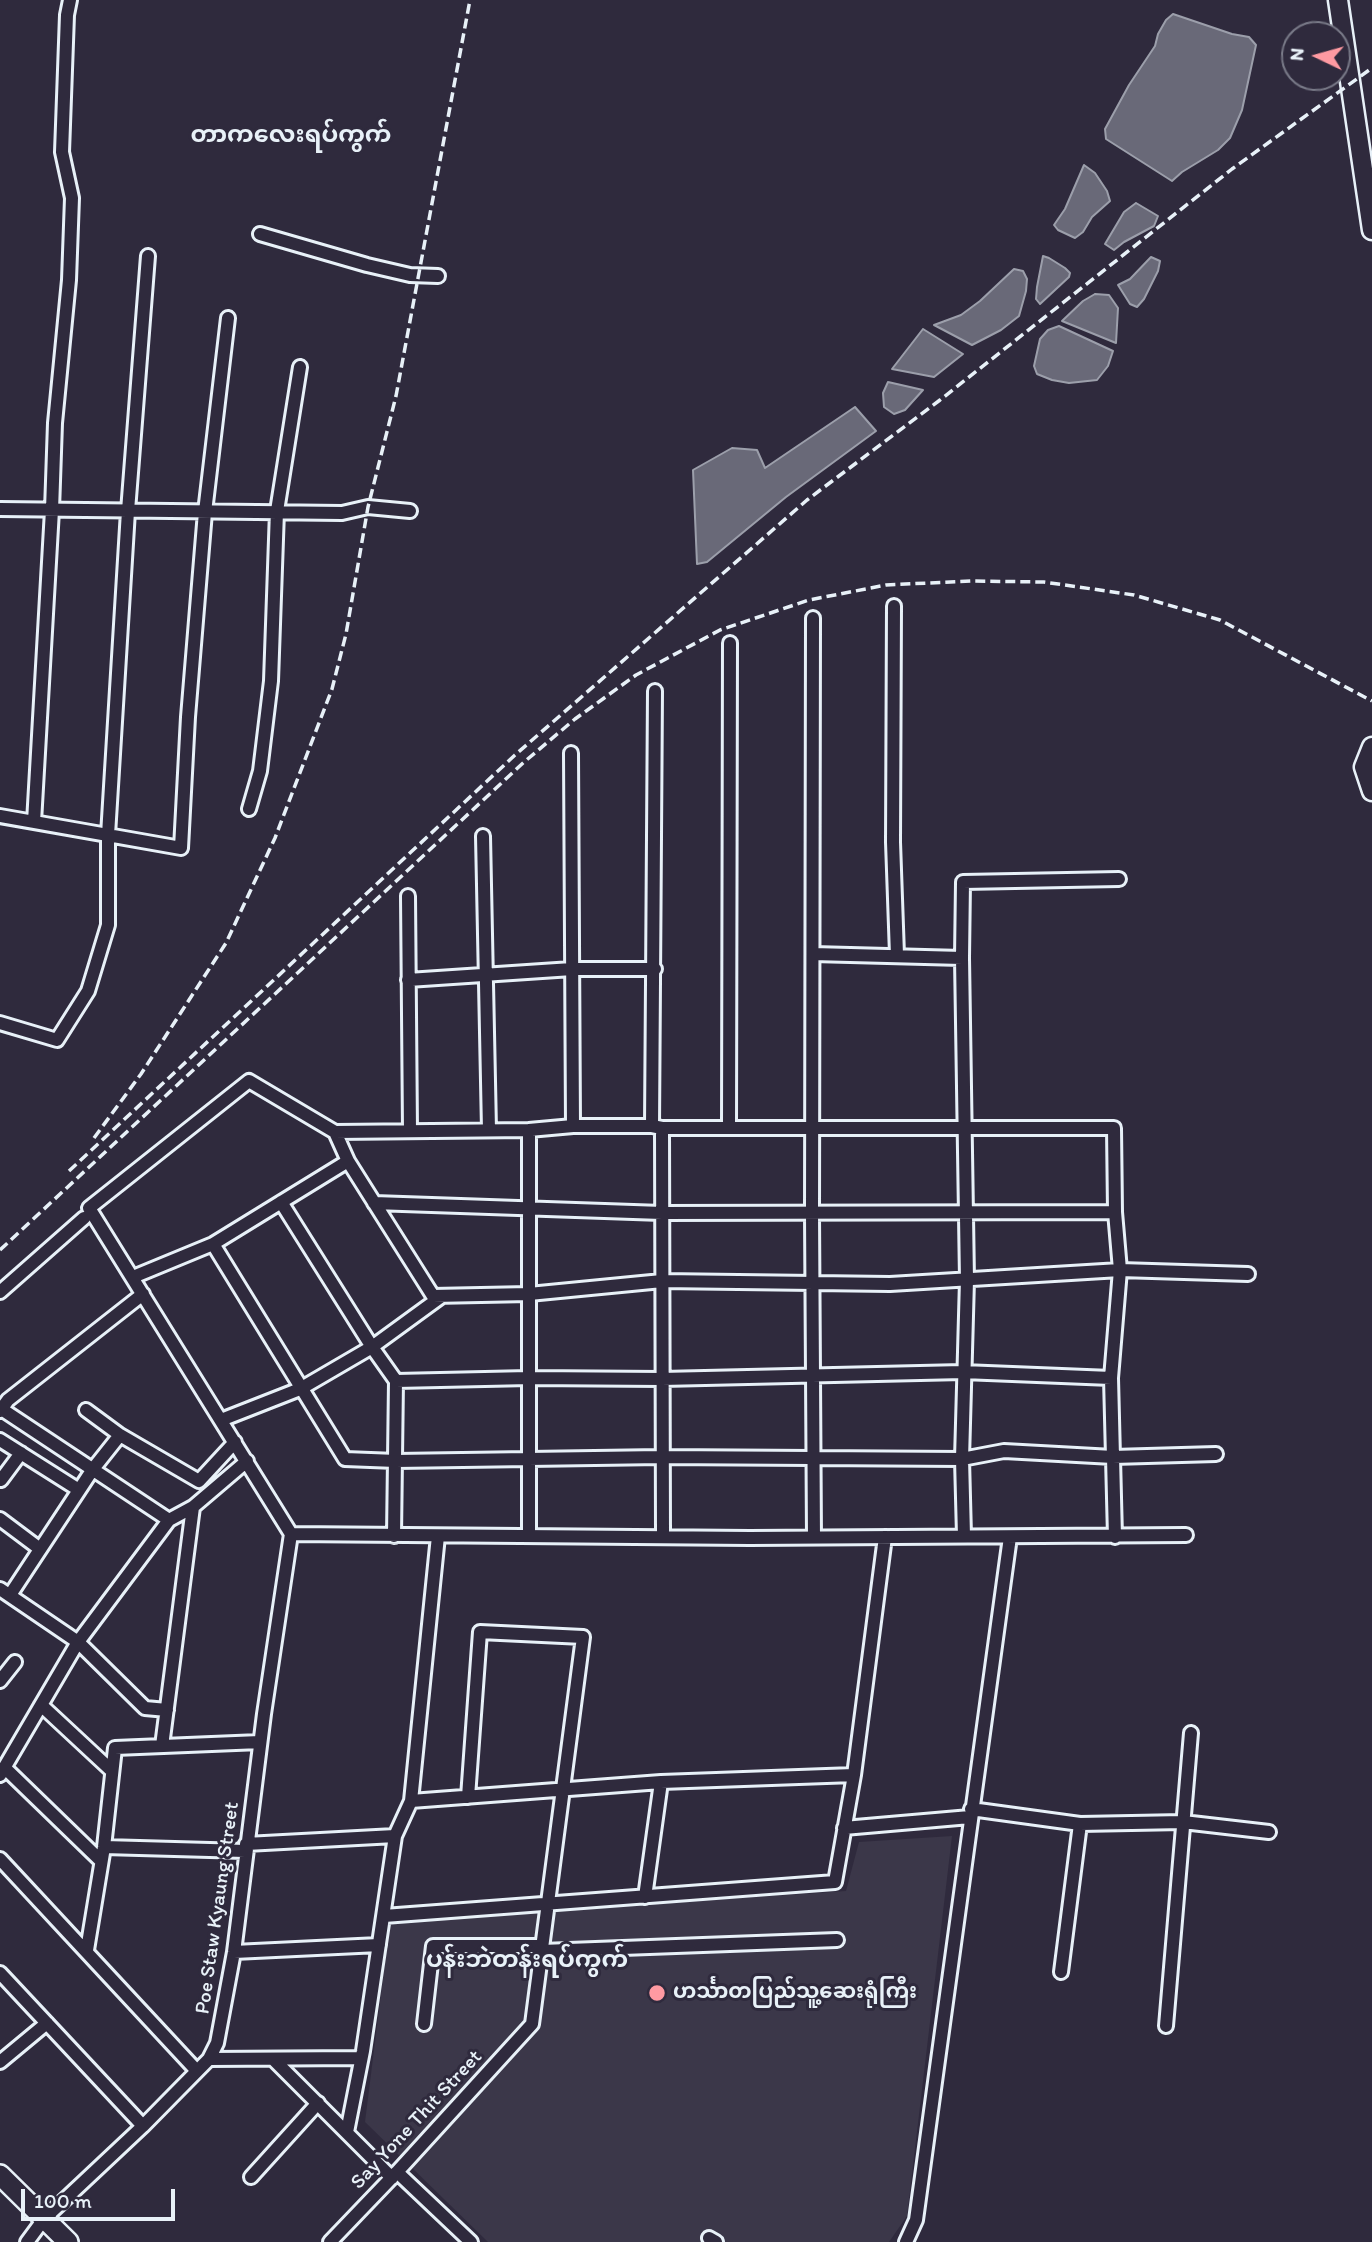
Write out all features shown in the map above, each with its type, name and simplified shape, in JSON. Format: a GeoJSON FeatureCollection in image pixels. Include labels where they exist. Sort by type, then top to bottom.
{"type":"FeatureCollection","features":[{"type":"Feature","properties":{"kind":"main road"},"geometry":{"type":"LineString","coordinates":[[1338,0],[1372,230]]}},
{"type":"Feature","properties":{"kind":"main road"},"geometry":{"type":"LineString","coordinates":[[1372,747],[1364,767],[1372,791]]}},
{"type":"Feature","properties":{"kind":"main road"},"geometry":{"type":"LineString","coordinates":[[0,2175],[39,2233]]}},
{"type":"Feature","properties":{"kind":"main road"},"geometry":{"type":"LineString","coordinates":[[0,2192],[39,2233],[68,2242]]}},
{"type":"Feature","properties":{"kind":"street"},"geometry":{"type":"LineString","coordinates":[[34,822],[55,423],[69,280],[72,198],[62,152],[67,15],[70,0]]}},
{"type":"Feature","properties":{"kind":"street"},"geometry":{"type":"LineString","coordinates":[[260,234],[368,265],[411,275],[438,276]]}},
{"type":"Feature","properties":{"kind":"street"},"geometry":{"type":"LineString","coordinates":[[0,1023],[57,1041],[88,991],[108,925],[108,835],[128,511],[148,256]]}},
{"type":"Feature","properties":{"kind":"street"},"geometry":{"type":"LineString","coordinates":[[0,816],[181,848],[188,717],[205,512],[228,318]]}},
{"type":"Feature","properties":{"kind":"street"},"geometry":{"type":"LineString","coordinates":[[249,809],[260,771],[271,681],[277,511],[300,367]]}},
{"type":"Feature","properties":{"kind":"street"},"geometry":{"type":"LineString","coordinates":[[0,509],[342,513],[368,507],[410,511]]}},
{"type":"Feature","properties":{"kind":"street"},"geometry":{"type":"LineString","coordinates":[[894,606],[893,842],[897,955]]}},
{"type":"Feature","properties":{"kind":"street"},"geometry":{"type":"LineString","coordinates":[[813,618],[814,1537]]}},
{"type":"Feature","properties":{"kind":"street"},"geometry":{"type":"LineString","coordinates":[[729,1127],[730,643]]}},
{"type":"Feature","properties":{"kind":"street"},"geometry":{"type":"LineString","coordinates":[[655,691],[655,968],[657,1127],[662,1213],[663,1537]]}},
{"type":"Feature","properties":{"kind":"street"},"geometry":{"type":"LineString","coordinates":[[571,753],[573,1126]]}},
{"type":"Feature","properties":{"kind":"street"},"geometry":{"type":"LineString","coordinates":[[483,836],[489,1130]]}},
{"type":"Feature","properties":{"kind":"street"},"geometry":{"type":"LineString","coordinates":[[964,1536],[963,1372],[967,1280],[963,882],[1119,879]]}},
{"type":"Feature","properties":{"kind":"street"},"geometry":{"type":"LineString","coordinates":[[408,897],[410,1131]]}},
{"type":"Feature","properties":{"kind":"street"},"geometry":{"type":"LineString","coordinates":[[813,954],[962,958]]}},
{"type":"Feature","properties":{"kind":"street"},"geometry":{"type":"LineString","coordinates":[[408,980],[572,969],[655,968]]}},
{"type":"Feature","properties":{"kind":"street"},"geometry":{"type":"LineString","coordinates":[[1115,1537],[1111,1378],[1120,1270],[1115,1212],[1114,1128],[573,1126],[528,1130],[335,1132],[249,1081],[89,1208],[291,1534],[663,1537],[1115,1537],[1186,1535]]}},
{"type":"Feature","properties":{"kind":"street"},"geometry":{"type":"LineString","coordinates":[[528,1130],[529,1535]]}},
{"type":"Feature","properties":{"kind":"street"},"geometry":{"type":"LineString","coordinates":[[335,1132],[348,1161],[433,1297],[529,1294],[662,1281],[890,1284],[1120,1270],[1248,1275]]}},
{"type":"Feature","properties":{"kind":"street"},"geometry":{"type":"LineString","coordinates":[[133,1278],[213,1244],[348,1161]]}},
{"type":"Feature","properties":{"kind":"street"},"geometry":{"type":"LineString","coordinates":[[281,1202],[396,1381],[394,1536]]}},
{"type":"Feature","properties":{"kind":"street"},"geometry":{"type":"LineString","coordinates":[[374,1203],[662,1213],[1115,1212]]}},
{"type":"Feature","properties":{"kind":"street"},"geometry":{"type":"LineString","coordinates":[[0,1292],[83,1218]]}},
{"type":"Feature","properties":{"kind":"street"},"geometry":{"type":"LineString","coordinates":[[213,1244],[345,1459],[962,1459],[1004,1451],[1113,1457],[1216,1454]]}},
{"type":"Feature","properties":{"kind":"street"},"geometry":{"type":"LineString","coordinates":[[143,1294],[0,1409],[169,1520]]}},
{"type":"Feature","properties":{"kind":"street"},"geometry":{"type":"LineString","coordinates":[[221,1420],[300,1389],[372,1347],[442,1296]]}},
{"type":"Feature","properties":{"kind":"street"},"geometry":{"type":"LineString","coordinates":[[396,1381],[813,1377],[963,1372],[1111,1378]]}},
{"type":"Feature","properties":{"kind":"street"},"geometry":{"type":"LineString","coordinates":[[86,1410],[120,1435],[199,1481],[235,1441]]}},
{"type":"Feature","properties":{"kind":"street"},"geometry":{"type":"LineString","coordinates":[[120,1435],[93,1469],[40,1549],[3,1591],[78,1642],[145,1708],[166,1710]]}},
{"type":"Feature","properties":{"kind":"street"},"geometry":{"type":"LineString","coordinates":[[0,1440],[79,1490]]}},
{"type":"Feature","properties":{"kind":"street"},"geometry":{"type":"LineString","coordinates":[[1,1480],[21,1453]]}},
{"type":"Feature","properties":{"kind":"street"},"geometry":{"type":"LineString","coordinates":[[102,1861],[2,1772],[78,1642],[169,1520],[193,1507],[247,1461]]}},
{"type":"Feature","properties":{"kind":"street"},"geometry":{"type":"LineString","coordinates":[[162,1746],[193,1507]]}},
{"type":"Feature","properties":{"kind":"street"},"geometry":{"type":"LineString","coordinates":[[0,1519],[40,1549]]}},
{"type":"Feature","properties":{"kind":"street","name":"Poe Staw Kyaung Street"},"geometry":{"type":"LineString","coordinates":[[39,2233],[209,2059],[217,2043],[234,1952],[260,1742],[291,1534]]}},
{"type":"Feature","properties":{"kind":"street"},"geometry":{"type":"LineString","coordinates":[[347,2132],[395,1836],[411,1801],[438,1536]]}},
{"type":"Feature","properties":{"kind":"street"},"geometry":{"type":"LineString","coordinates":[[384,1916],[835,1882],[854,1775],[885,1537]]}},
{"type":"Feature","properties":{"kind":"street"},"geometry":{"type":"LineString","coordinates":[[906,2242],[916,2220],[1010,1537]]}},
{"type":"Feature","properties":{"kind":"street"},"geometry":{"type":"LineString","coordinates":[[468,1797],[480,1632],[583,1637],[542,1949]]}},
{"type":"Feature","properties":{"kind":"street"},"geometry":{"type":"LineString","coordinates":[[0,1681],[15,1662]]}},
{"type":"Feature","properties":{"kind":"street"},"geometry":{"type":"LineString","coordinates":[[41,1705],[112,1772]]}},
{"type":"Feature","properties":{"kind":"street"},"geometry":{"type":"LineString","coordinates":[[1166,2026],[1191,1733]]}},
{"type":"Feature","properties":{"kind":"street"},"geometry":{"type":"LineString","coordinates":[[87,1950],[104,1847],[115,1748],[260,1742]]}},
{"type":"Feature","properties":{"kind":"street"},"geometry":{"type":"LineString","coordinates":[[411,1801],[661,1782],[854,1775]]}},
{"type":"Feature","properties":{"kind":"street"},"geometry":{"type":"LineString","coordinates":[[645,1897],[661,1782]]}},
{"type":"Feature","properties":{"kind":"street"},"geometry":{"type":"LineString","coordinates":[[844,1828],[971,1813],[1080,1824],[1183,1822],[1269,1832]]}},
{"type":"Feature","properties":{"kind":"street"},"geometry":{"type":"LineString","coordinates":[[1061,1972],[1080,1824]]}},
{"type":"Feature","properties":{"kind":"street"},"geometry":{"type":"LineString","coordinates":[[104,1847],[246,1847],[395,1836]]}},
{"type":"Feature","properties":{"kind":"street"},"geometry":{"type":"LineString","coordinates":[[0,1859],[197,2071]]}},
{"type":"Feature","properties":{"kind":"street"},"geometry":{"type":"LineString","coordinates":[[424,2024],[433,1946],[542,1949],[837,1940]]}},
{"type":"Feature","properties":{"kind":"street"},"geometry":{"type":"LineString","coordinates":[[234,1952],[379,1945]]}},
{"type":"Feature","properties":{"kind":"street","name":"Say Yone Thit Street"},"geometry":{"type":"LineString","coordinates":[[330,2242],[395,2175],[532,2024],[542,1949]]}},
{"type":"Feature","properties":{"kind":"street"},"geometry":{"type":"LineString","coordinates":[[0,1973],[143,2126]]}},
{"type":"Feature","properties":{"kind":"street"},"geometry":{"type":"LineString","coordinates":[[0,2062],[47,2023]]}},
{"type":"Feature","properties":{"kind":"street"},"geometry":{"type":"LineString","coordinates":[[209,2059],[361,2058]]}},
{"type":"Feature","properties":{"kind":"street"},"geometry":{"type":"LineString","coordinates":[[273,2059],[347,2132],[471,2242]]}},
{"type":"Feature","properties":{"kind":"street"},"geometry":{"type":"LineString","coordinates":[[251,2177],[318,2103]]}},
{"type":"Feature","properties":{"kind":"shaded area","name":"ဟင်္သာတပြည်သူ့ဆေးရုံကြီး"},"geometry":{"type":"Polygon","coordinates":[[[952,1836],[907,2216],[889,2242],[488,2242],[365,2122],[390,1922],[846,1891],[859,1842],[952,1836]]]}},
{"type":"Feature","properties":{"kind":"water"},"geometry":{"type":"Polygon","coordinates":[[[1173,14],[1249,37],[1256,45],[1242,110],[1230,138],[1218,150],[1172,181],[1106,139],[1105,129],[1129,85],[1155,46],[1166,20],[1173,14]]]}},
{"type":"Feature","properties":{"kind":"water"},"geometry":{"type":"Polygon","coordinates":[[[1084,165],[1095,173],[1110,201],[1075,238],[1058,230],[1054,225],[1065,209],[1084,165]]]}},
{"type":"Feature","properties":{"kind":"water"},"geometry":{"type":"Polygon","coordinates":[[[1136,203],[1158,216],[1154,226],[1114,250],[1105,244],[1124,212],[1136,203]]]}},
{"type":"Feature","properties":{"kind":"water"},"geometry":{"type":"Polygon","coordinates":[[[1043,256],[1070,273],[1040,304],[1036,299],[1043,256]]]}},
{"type":"Feature","properties":{"kind":"water"},"geometry":{"type":"Polygon","coordinates":[[[1151,257],[1160,261],[1158,271],[1137,307],[1130,304],[1118,285],[1130,279],[1151,257]]]}},
{"type":"Feature","properties":{"kind":"water"},"geometry":{"type":"Polygon","coordinates":[[[1014,269],[1023,271],[1027,279],[1026,291],[1019,316],[1001,330],[972,345],[934,325],[961,315],[1014,269]]]}},
{"type":"Feature","properties":{"kind":"water"},"geometry":{"type":"Polygon","coordinates":[[[1095,294],[1109,295],[1118,308],[1116,343],[1062,321],[1083,301],[1095,294]]]}},
{"type":"Feature","properties":{"kind":"water"},"geometry":{"type":"Polygon","coordinates":[[[1059,326],[1113,351],[1108,366],[1097,380],[1069,383],[1037,374],[1034,366],[1040,339],[1048,330],[1059,326]]]}},
{"type":"Feature","properties":{"kind":"water"},"geometry":{"type":"Polygon","coordinates":[[[923,329],[963,354],[934,377],[892,369],[923,329]]]}},
{"type":"Feature","properties":{"kind":"water"},"geometry":{"type":"Polygon","coordinates":[[[888,382],[923,390],[905,410],[894,414],[884,407],[883,393],[888,382]]]}},
{"type":"Feature","properties":{"kind":"water"},"geometry":{"type":"Polygon","coordinates":[[[855,407],[876,431],[786,497],[707,562],[697,564],[693,470],[732,448],[757,450],[765,468],[855,407]]]}},
{"type":"Feature","properties":{"kind":"railway"},"geometry":{"type":"LineString","coordinates":[[94,1138],[141,1074],[226,943],[275,838],[332,689],[346,634],[368,507],[396,396],[470,0]]}},
{"type":"Feature","properties":{"kind":"railway"},"geometry":{"type":"LineString","coordinates":[[69,1171],[515,755],[807,500],[940,400],[1232,169],[1372,68]]}},
{"type":"Feature","properties":{"kind":"railway"},"geometry":{"type":"LineString","coordinates":[[0,1250],[523,763],[575,719],[636,675],[720,630],[809,600],[886,585],[971,581],[1044,582],[1134,595],[1220,620],[1372,701]]}},
{"type":"Feature","properties":{"kind":"place","name":"ဟင်္သာတပြည်သူ့ဆေးရုံကြီး"},"geometry":{"type":"Point","coordinates":[657,1993]}},
{"type":"Feature","properties":{"kind":"district","name":"တာကလေးရပ်ကွက်"},"geometry":{"type":"Point","coordinates":[291,136]}},
{"type":"Feature","properties":{"kind":"district","name":"ပန်းဘဲတန်းရပ်ကွက်"},"geometry":{"type":"Point","coordinates":[527,1961]}}]}
